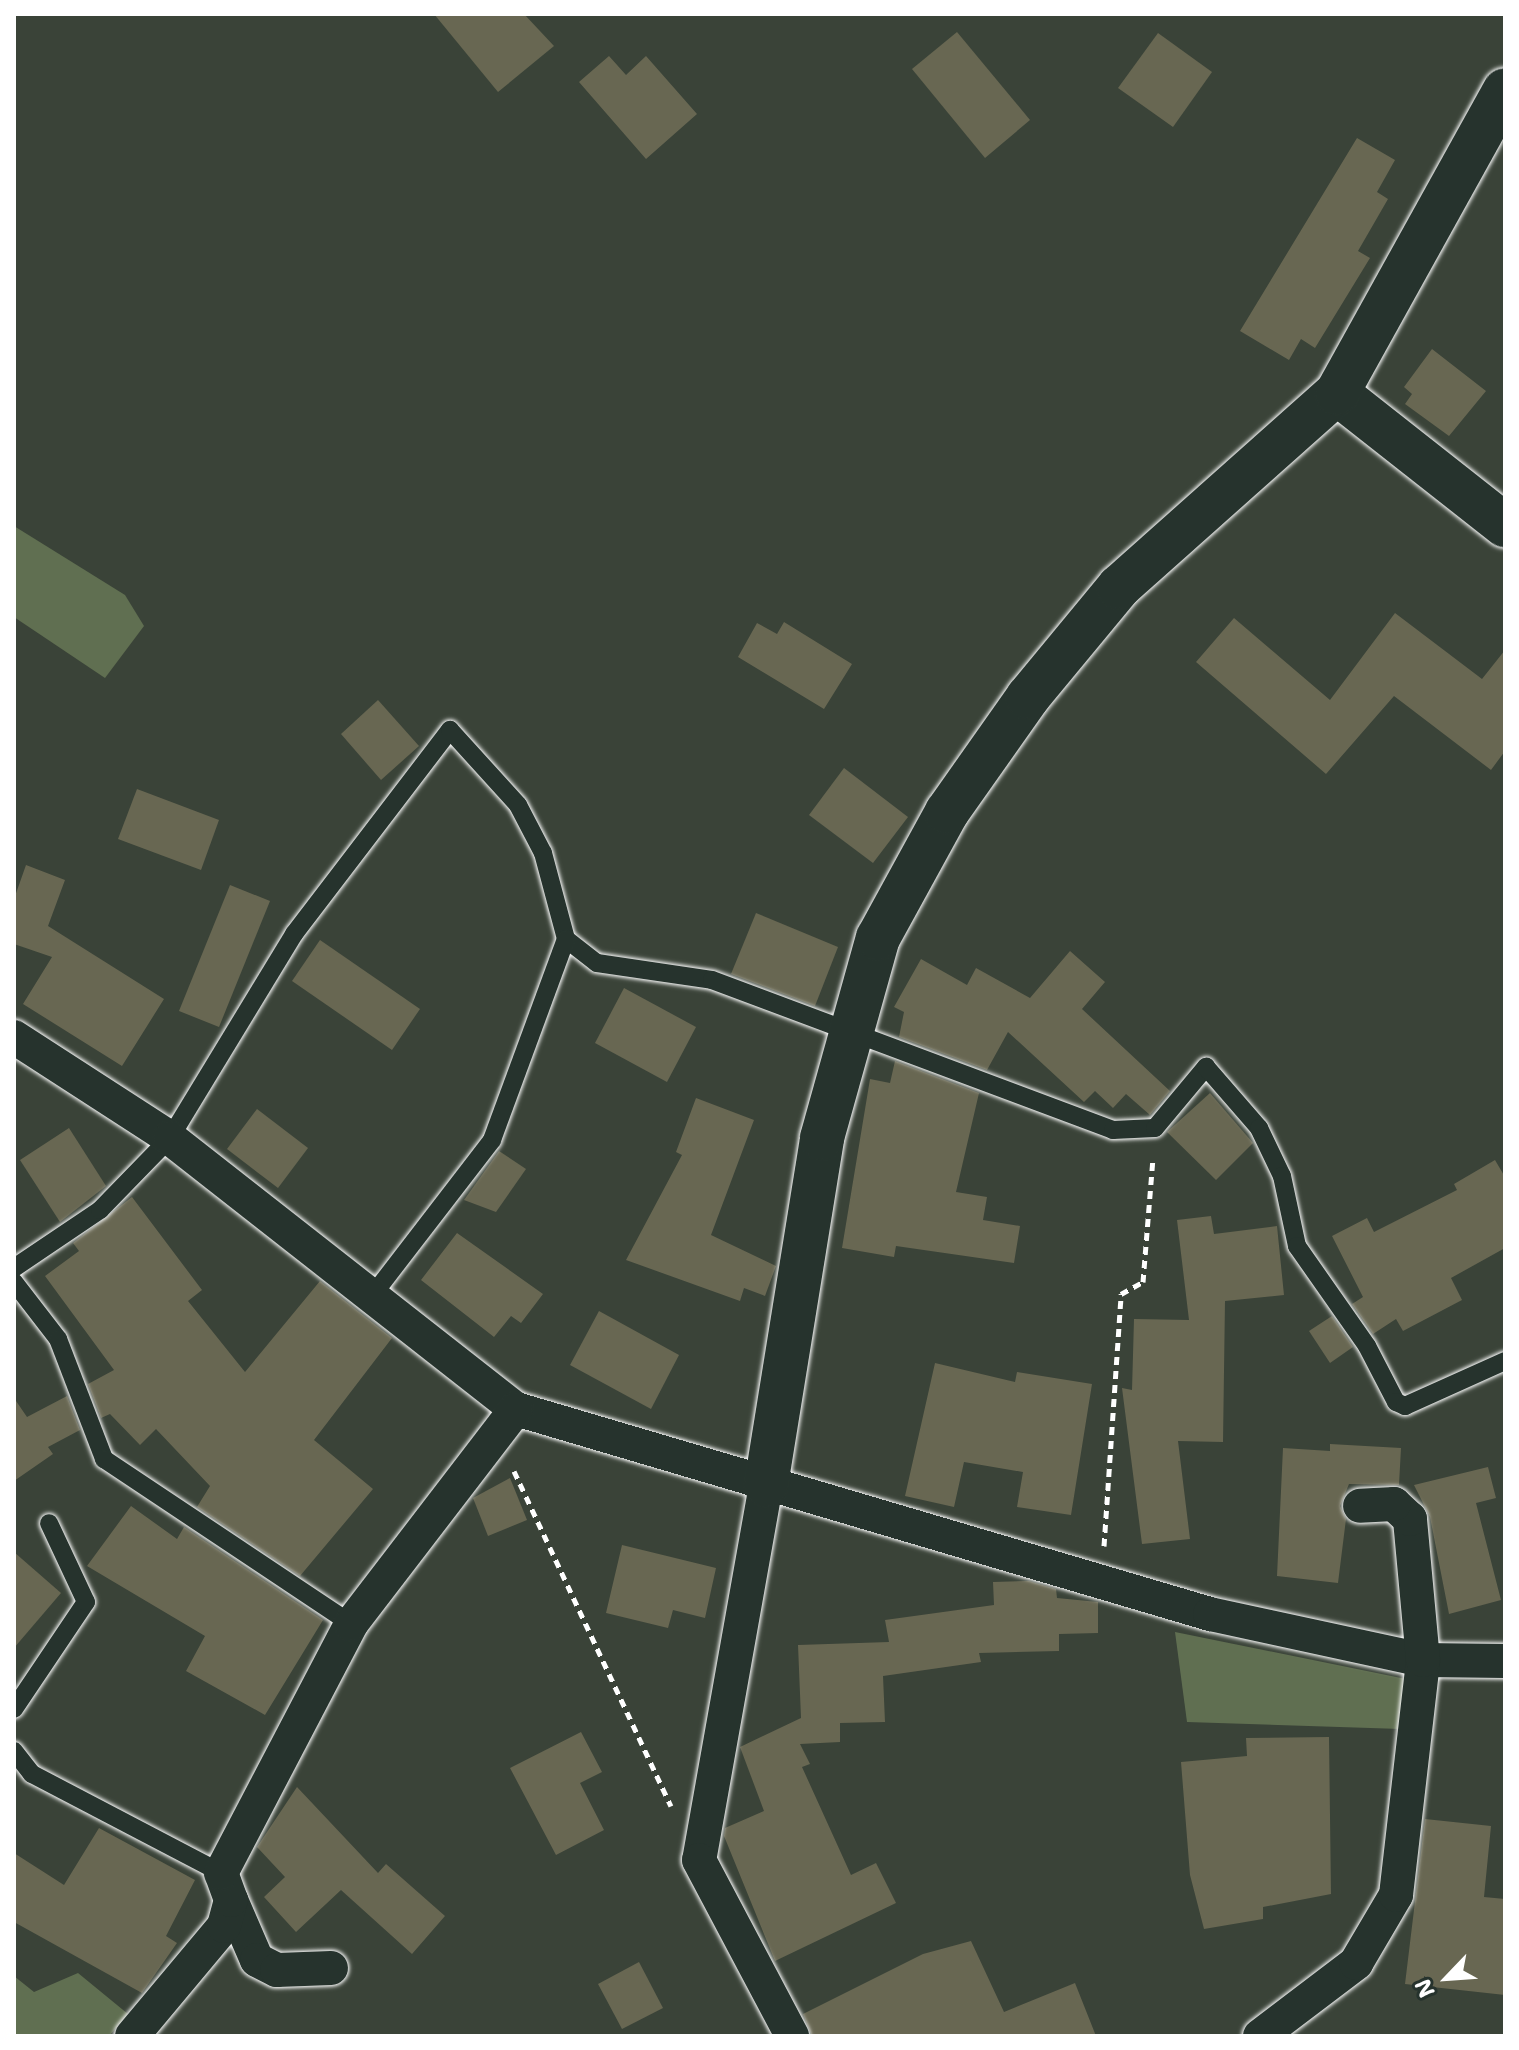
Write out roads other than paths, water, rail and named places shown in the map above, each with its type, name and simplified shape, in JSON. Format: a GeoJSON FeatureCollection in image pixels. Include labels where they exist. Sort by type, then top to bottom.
{"type":"FeatureCollection","features":[{"type":"Feature","properties":{"kind":"street"},"geometry":{"type":"LineString","coordinates":[[792,2036],[699,1860],[766,1485],[822,1138],[847,1033],[878,938],[947,812],[1028,697],[1119,587],[1337,393],[1505,90]]}},
{"type":"Feature","properties":{"kind":"street"},"geometry":{"type":"LineString","coordinates":[[1337,393],[1505,525]]}},
{"type":"Feature","properties":{"kind":"street"},"geometry":{"type":"LineString","coordinates":[[14,1037],[170,1138],[372,1296],[507,1422],[766,1485],[1102,1582],[1423,1660],[1505,1661]]}},
{"type":"Feature","properties":{"kind":"street"},"geometry":{"type":"LineString","coordinates":[[132,2036],[224,1926],[226,1886],[351,1624],[507,1422]]}},
{"type":"Feature","properties":{"kind":"street"},"geometry":{"type":"LineString","coordinates":[[1260,2036],[1356,1963],[1396,1895],[1423,1660],[1410,1519],[1394,1504],[1360,1506]]}},
{"type":"Feature","properties":{"kind":"street"},"geometry":{"type":"LineString","coordinates":[[226,1886],[257,1960],[277,1970],[331,1968]]}},
{"type":"Feature","properties":{"kind":"lane"},"geometry":{"type":"LineString","coordinates":[[14,1268],[100,1210],[170,1138],[294,934],[450,730],[518,805],[543,853],[566,939],[492,1140],[372,1296]]}},
{"type":"Feature","properties":{"kind":"lane"},"geometry":{"type":"LineString","coordinates":[[566,939],[597,963],[712,980],[1113,1130],[1155,1128],[1206,1067],[1259,1128],[1282,1176],[1297,1246],[1367,1346],[1396,1402],[1405,1406],[1505,1361]]}},
{"type":"Feature","properties":{"kind":"lane"},"geometry":{"type":"LineString","coordinates":[[14,1282],[58,1339],[104,1459],[351,1624]]}},
{"type":"Feature","properties":{"kind":"lane"},"geometry":{"type":"LineString","coordinates":[[14,1709],[86,1602],[49,1523]]}},
{"type":"Feature","properties":{"kind":"lane"},"geometry":{"type":"LineString","coordinates":[[14,1751],[32,1774],[226,1886]]}}]}
